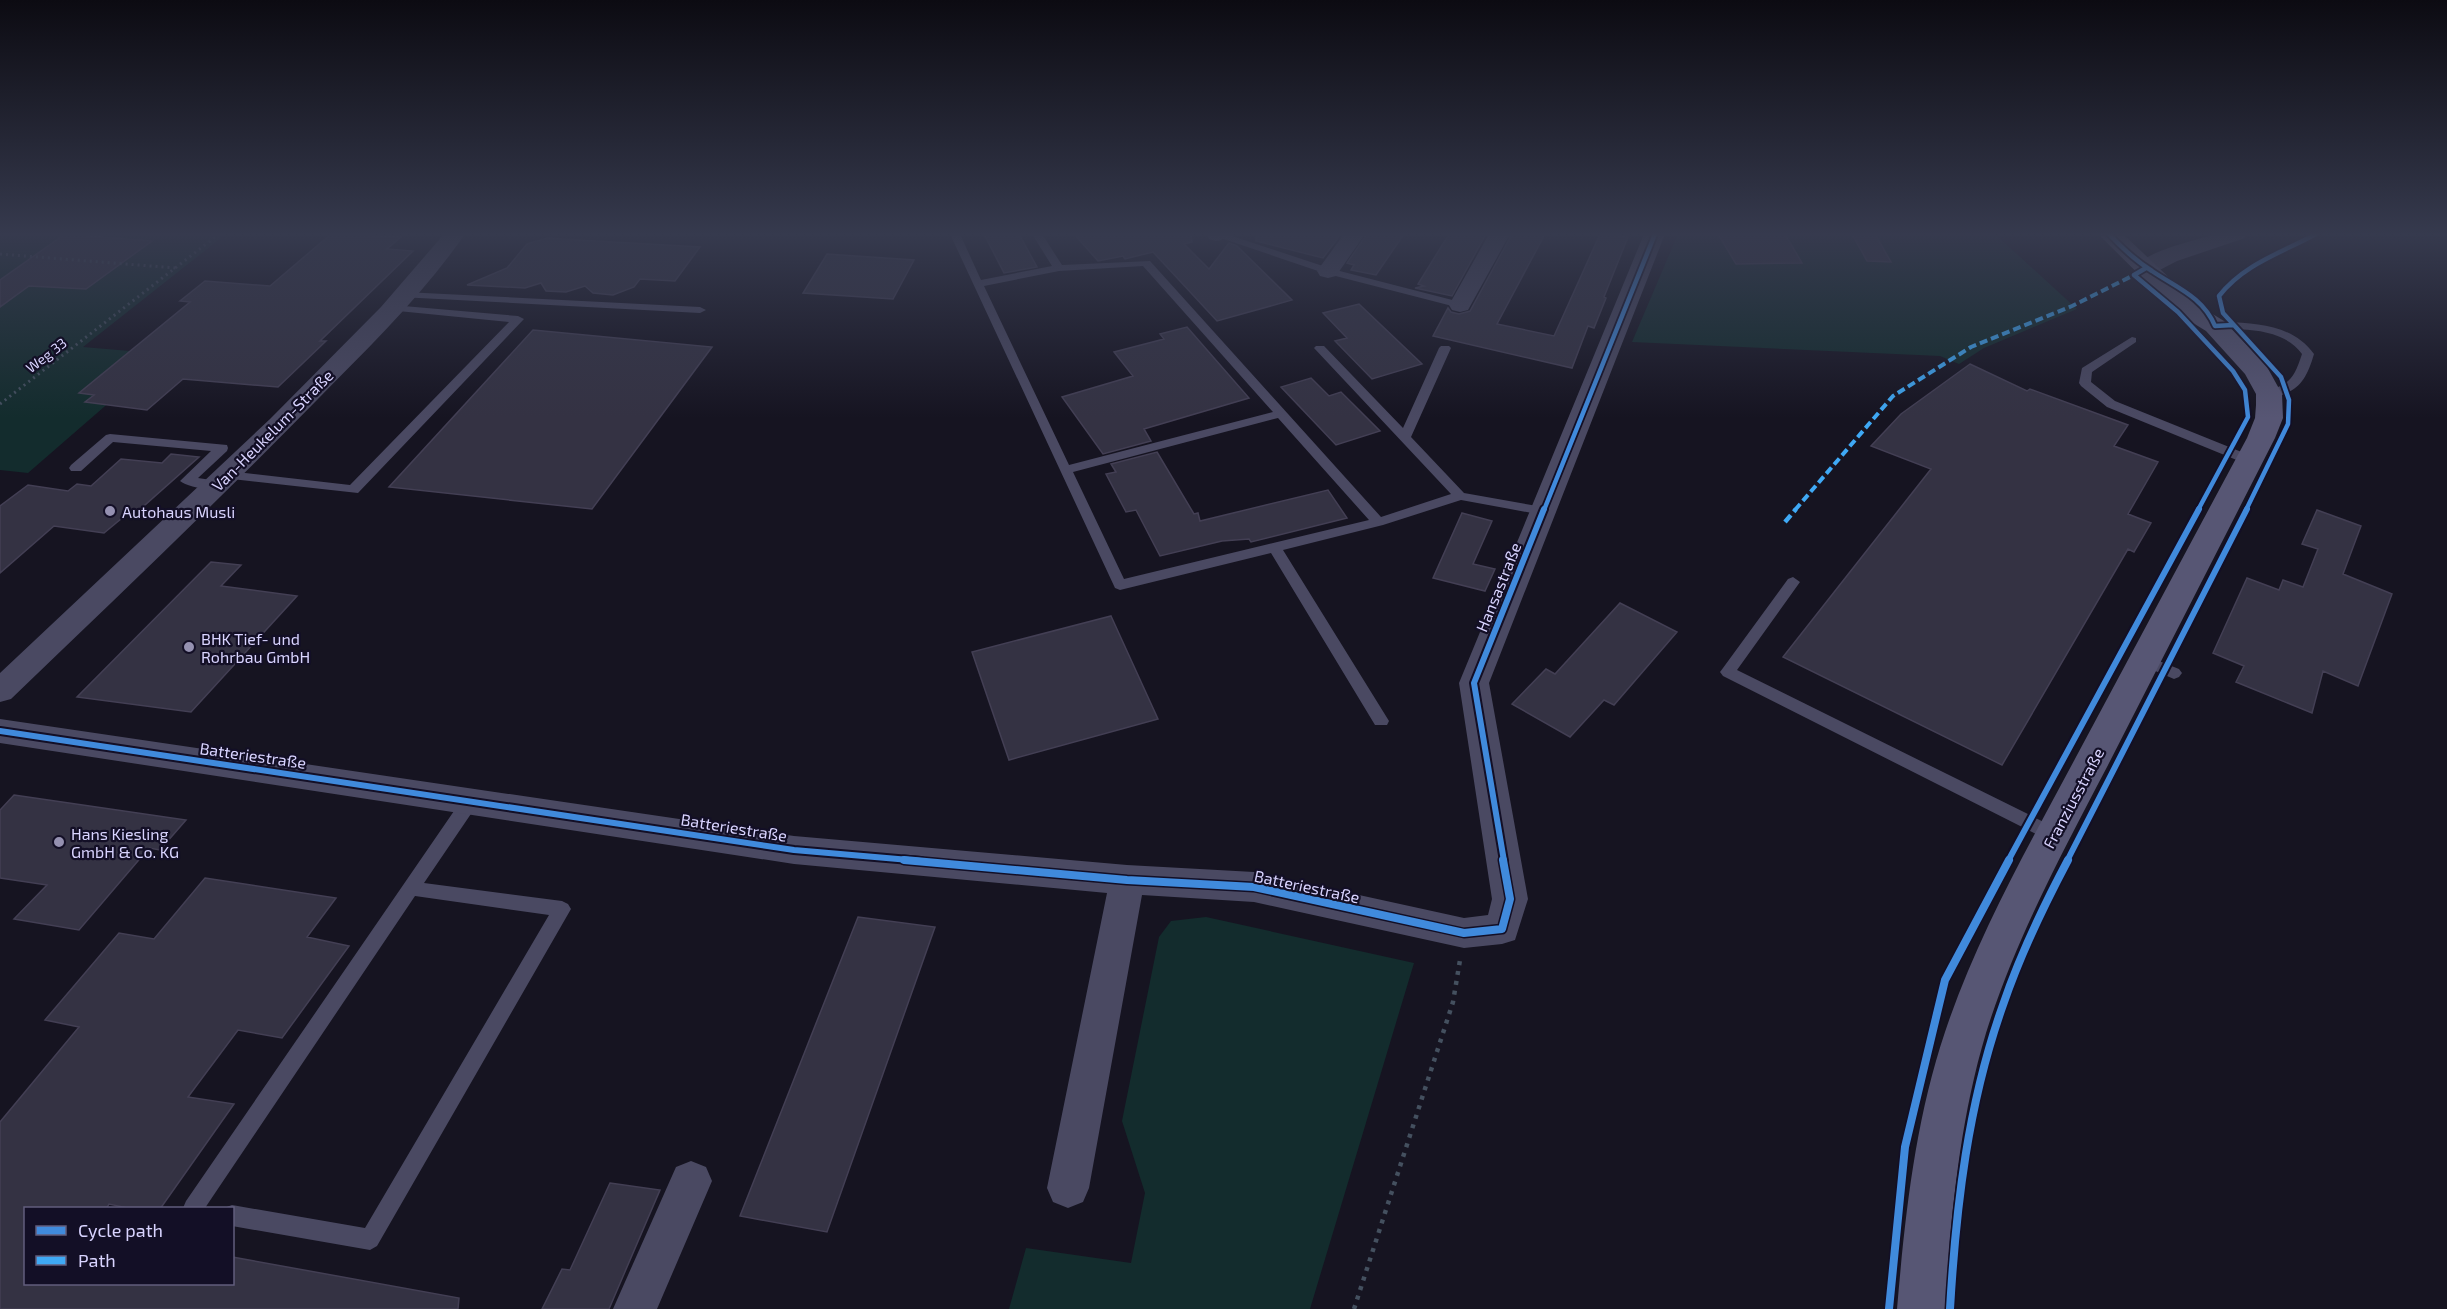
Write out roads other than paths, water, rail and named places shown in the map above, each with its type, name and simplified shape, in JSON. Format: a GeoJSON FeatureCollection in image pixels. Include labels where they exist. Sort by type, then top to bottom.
{"type":"FeatureCollection","features":[{"type":"Feature","properties":{"kind":"main road"},"geometry":{"type":"LineString","coordinates":[[2174,295],[2189,310],[2215,326],[2257,371],[2269,394]]}},
{"type":"Feature","properties":{"kind":"main road","name":"Franziusstraße"},"geometry":{"type":"LineString","coordinates":[[1921,1309],[1935,1169],[1944,1115],[1977,997],[1999,942],[2054,835],[2159,667],[2269,418],[2269,394]]}},
{"type":"Feature","properties":{"kind":"street","name":"Van-Heukelum-Straße"},"geometry":{"type":"LineString","coordinates":[[0,691],[223,480],[296,408],[403,295]]}},
{"type":"Feature","properties":{"kind":"street"},"geometry":{"type":"LineString","coordinates":[[1460,304],[1465,295]]}},
{"type":"Feature","properties":{"kind":"street","name":"Hansastraße"},"geometry":{"type":"LineString","coordinates":[[1464,933],[1502,929],[1510,899],[1474,683],[1630,295]]}},
{"type":"Feature","properties":{"kind":"street","name":"Batteriestraße"},"geometry":{"type":"LineString","coordinates":[[0,731],[794,850],[1127,880],[1254,887],[1464,933]]}},
{"type":"Feature","properties":{"kind":"street"},"geometry":{"type":"LineString","coordinates":[[1068,1188],[1127,880]]}},
{"type":"Feature","properties":{"kind":"street"},"geometry":{"type":"LineString","coordinates":[[635,1309],[691,1181]]}},
{"type":"Feature","properties":{"kind":"lane"},"geometry":{"type":"LineString","coordinates":[[982,295],[1120,585],[1378,522],[1460,496],[1543,511]]}},
{"type":"Feature","properties":{"kind":"lane"},"geometry":{"type":"LineString","coordinates":[[1175,295],[1378,522]]}},
{"type":"Feature","properties":{"kind":"lane"},"geometry":{"type":"LineString","coordinates":[[1424,295],[1460,304]]}},
{"type":"Feature","properties":{"kind":"lane"},"geometry":{"type":"LineString","coordinates":[[398,301],[699,310]]}},
{"type":"Feature","properties":{"kind":"lane"},"geometry":{"type":"LineString","coordinates":[[76,468],[110,438],[222,448],[187,481],[223,480],[353,490],[518,319],[398,301]]}},
{"type":"Feature","properties":{"kind":"lane"},"geometry":{"type":"LineString","coordinates":[[2215,326],[2248,326],[2273,331],[2297,341],[2305,348],[2308,354],[2306,363],[2287,390],[2269,394]]}},
{"type":"Feature","properties":{"kind":"lane"},"geometry":{"type":"LineString","coordinates":[[2132,340],[2086,370],[2085,383],[2111,404],[2249,460]]}},
{"type":"Feature","properties":{"kind":"lane"},"geometry":{"type":"LineString","coordinates":[[1320,348],[1460,496]]}},
{"type":"Feature","properties":{"kind":"lane"},"geometry":{"type":"LineString","coordinates":[[1405,437],[1445,348]]}},
{"type":"Feature","properties":{"kind":"lane"},"geometry":{"type":"LineString","coordinates":[[1066,470],[1281,414]]}},
{"type":"Feature","properties":{"kind":"lane"},"geometry":{"type":"LineString","coordinates":[[1274,547],[1381,721]]}},
{"type":"Feature","properties":{"kind":"lane"},"geometry":{"type":"LineString","coordinates":[[1793,582],[1728,672],[2054,835]]}},
{"type":"Feature","properties":{"kind":"lane"},"geometry":{"type":"LineString","coordinates":[[195,1207],[471,800]]}},
{"type":"Feature","properties":{"kind":"lane"},"geometry":{"type":"LineString","coordinates":[[234,1215],[370,1239],[562,909],[411,888]]}},
{"type":"Feature","properties":{"kind":"place","name":"Autohaus Musli"},"geometry":{"type":"Point","coordinates":[110,511]}},
{"type":"Feature","properties":{"kind":"place","name":"BHK Tief- und Rohrbau GmbH"},"geometry":{"type":"Point","coordinates":[189,647]}},
{"type":"Feature","properties":{"kind":"place","name":"Hans Kiesling GmbH & Co. KG"},"geometry":{"type":"Point","coordinates":[59,842]}}]}
